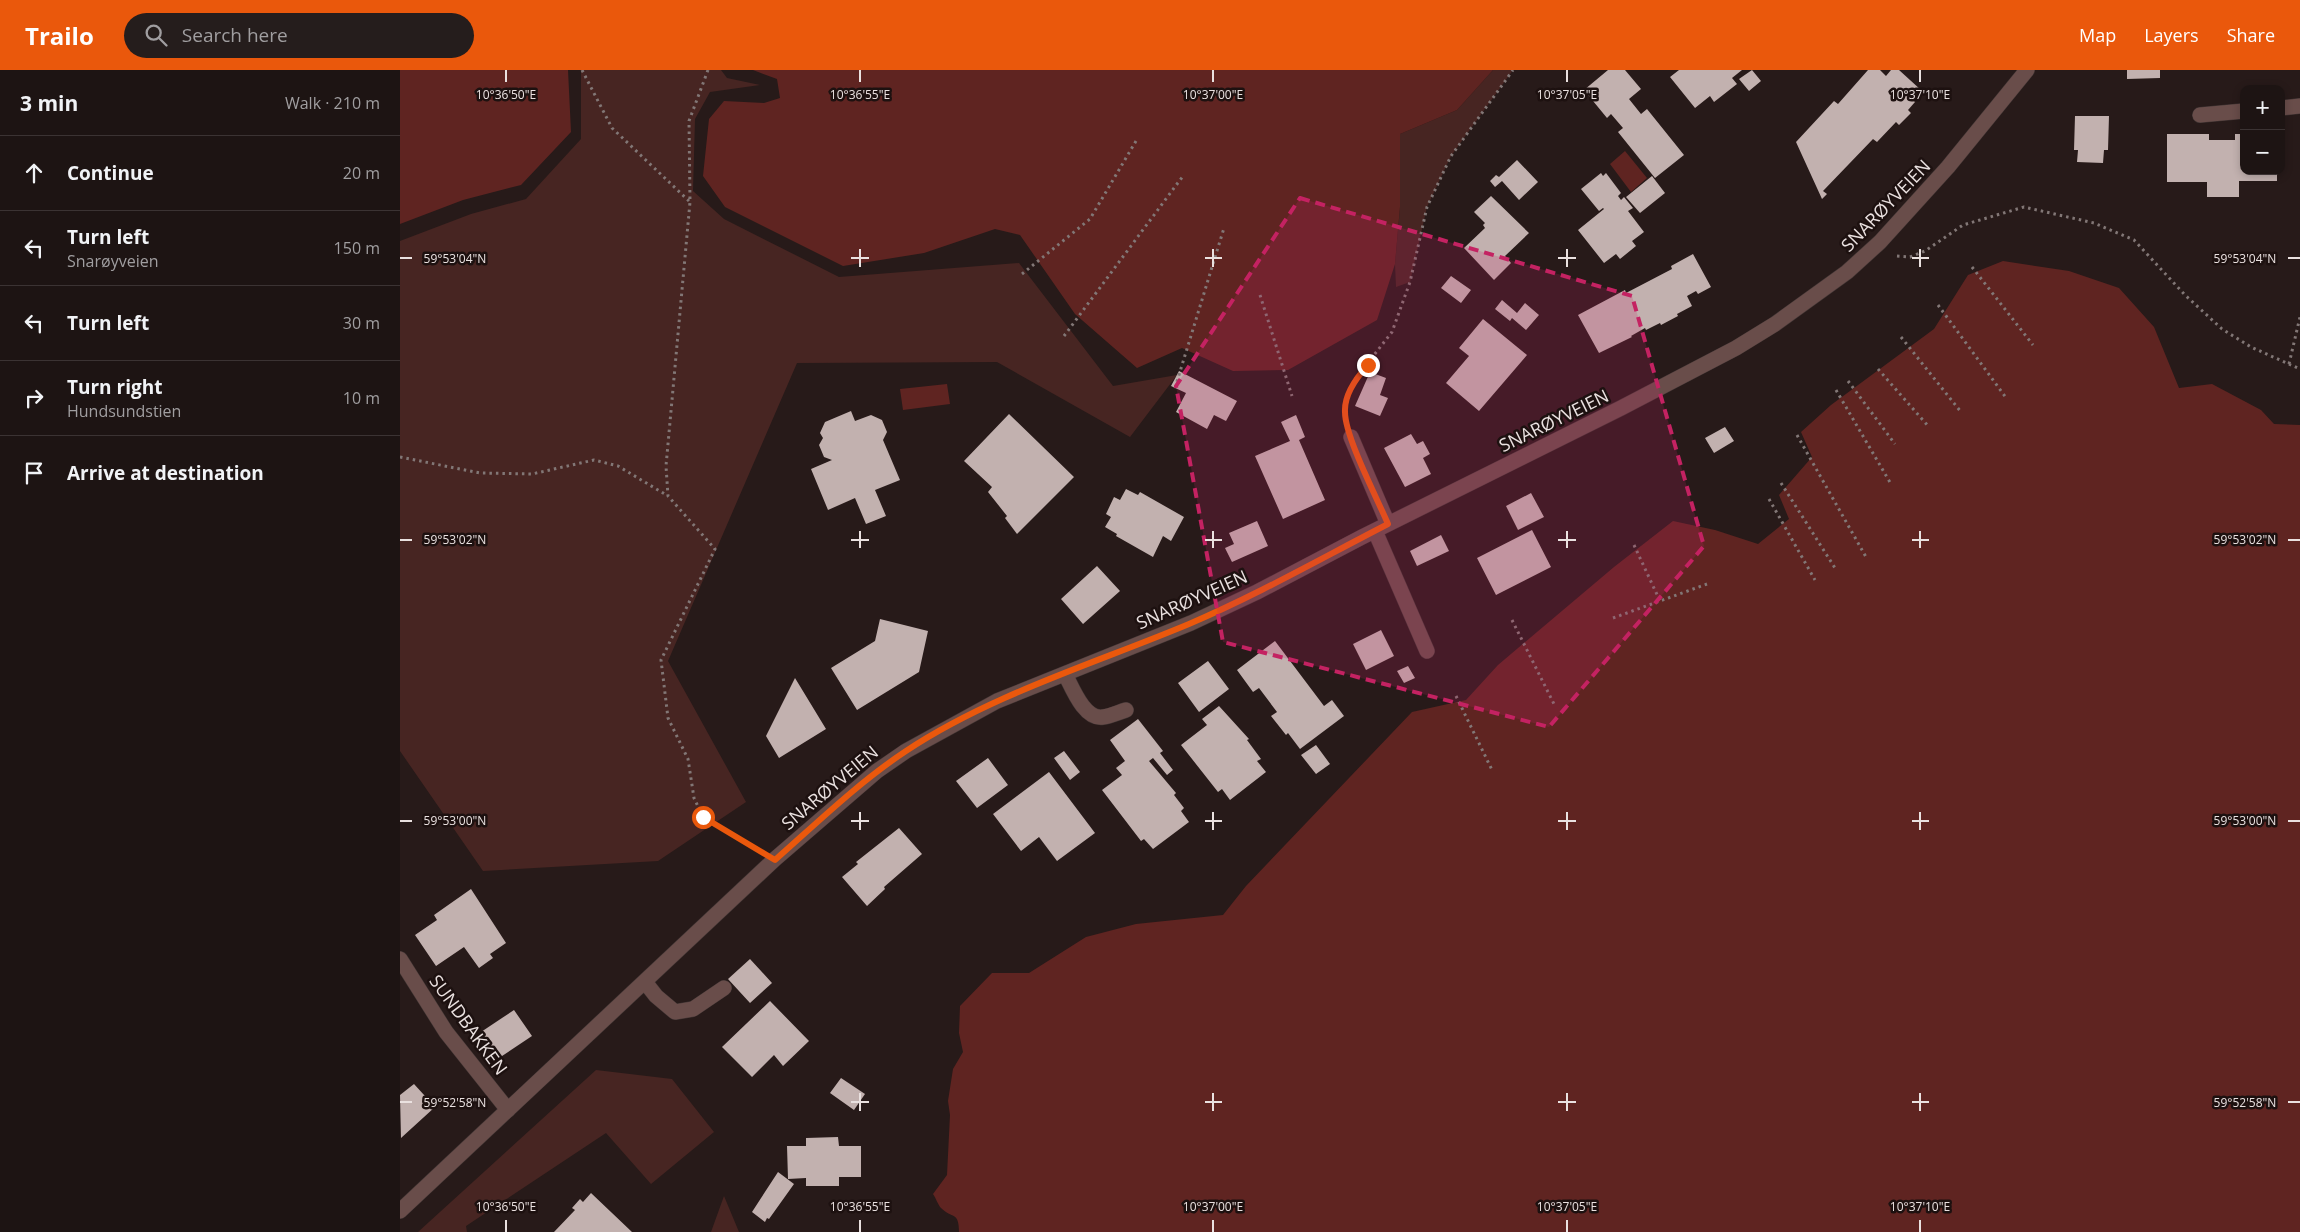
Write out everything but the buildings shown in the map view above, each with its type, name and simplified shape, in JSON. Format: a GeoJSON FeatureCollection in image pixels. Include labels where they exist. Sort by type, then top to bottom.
{"type":"FeatureCollection","features":[{"type":"Feature","properties":{"kind":"street","name":"SNARØYVEIEN"},"geometry":{"type":"LineString","coordinates":[[400,1210],[775,860],[877,771],[906,751],[997,702],[1191,623],[1257,592],[1736,348],[1810,300],[1848,272],[1905,216],[2028,70]]}},
{"type":"Feature","properties":{"kind":"street"},"geometry":{"type":"LineString","coordinates":[[2285,108],[2300,106]]}},
{"type":"Feature","properties":{"kind":"street"},"geometry":{"type":"LineString","coordinates":[[2200,115],[2240,111]]}},
{"type":"Feature","properties":{"kind":"street"},"geometry":{"type":"LineString","coordinates":[[1351,437],[1382,528],[1428,651]]}},
{"type":"Feature","properties":{"kind":"street"},"geometry":{"type":"LineString","coordinates":[[1065,674],[1086,711],[1093,716],[1101,718],[1126,710]]}},
{"type":"Feature","properties":{"kind":"street","name":"SUNDBAKKEN"},"geometry":{"type":"LineString","coordinates":[[400,959],[446,1032],[508,1110]]}},
{"type":"Feature","properties":{"kind":"street"},"geometry":{"type":"LineString","coordinates":[[645,982],[656,996],[675,1012],[693,1009],[724,988]]}},
{"type":"Feature","properties":{"kind":"path"},"geometry":{"type":"LineString","coordinates":[[582,70],[612,128],[690,202]]}},
{"type":"Feature","properties":{"kind":"path"},"geometry":{"type":"LineString","coordinates":[[668,496],[666,466],[690,202],[689,121],[708,70]]}},
{"type":"Feature","properties":{"kind":"path"},"geometry":{"type":"LineString","coordinates":[[1351,437],[1344,413],[1346,402],[1356,378],[1392,332],[1410,282],[1428,207],[1451,156],[1513,70]]}},
{"type":"Feature","properties":{"kind":"path"},"geometry":{"type":"LineString","coordinates":[[1022,274],[1090,219],[1136,141]]}},
{"type":"Feature","properties":{"kind":"path"},"geometry":{"type":"LineString","coordinates":[[1064,336],[1183,176]]}},
{"type":"Feature","properties":{"kind":"path"},"geometry":{"type":"LineString","coordinates":[[1895,255],[1910,257],[1925,251],[1963,225],[2024,207],[2094,223],[2134,240],[2185,295],[2222,329],[2251,346],[2300,369]]}},
{"type":"Feature","properties":{"kind":"path"},"geometry":{"type":"LineString","coordinates":[[1175,388],[1224,228]]}},
{"type":"Feature","properties":{"kind":"path"},"geometry":{"type":"LineString","coordinates":[[1972,267],[2034,346]]}},
{"type":"Feature","properties":{"kind":"path"},"geometry":{"type":"LineString","coordinates":[[1260,295],[1292,396]]}},
{"type":"Feature","properties":{"kind":"path"},"geometry":{"type":"LineString","coordinates":[[1938,306],[2007,399]]}},
{"type":"Feature","properties":{"kind":"path"},"geometry":{"type":"LineString","coordinates":[[2288,364],[2300,317]]}},
{"type":"Feature","properties":{"kind":"path"},"geometry":{"type":"LineString","coordinates":[[1901,337],[1961,412]]}},
{"type":"Feature","properties":{"kind":"path"},"geometry":{"type":"LineString","coordinates":[[1878,369],[1929,427]]}},
{"type":"Feature","properties":{"kind":"path"},"geometry":{"type":"LineString","coordinates":[[1848,382],[1895,444]]}},
{"type":"Feature","properties":{"kind":"path"},"geometry":{"type":"LineString","coordinates":[[1836,390],[1891,484]]}},
{"type":"Feature","properties":{"kind":"path"},"geometry":{"type":"LineString","coordinates":[[1797,435],[1866,557]]}},
{"type":"Feature","properties":{"kind":"path"},"geometry":{"type":"LineString","coordinates":[[400,457],[480,473],[523,474],[532,474],[594,460],[618,466],[668,496],[715,548],[661,660],[668,718],[688,759],[694,798],[703,817],[775,860]]}},
{"type":"Feature","properties":{"kind":"path"},"geometry":{"type":"LineString","coordinates":[[1780,483],[1835,568]]}},
{"type":"Feature","properties":{"kind":"path"},"geometry":{"type":"LineString","coordinates":[[1768,499],[1815,580]]}},
{"type":"Feature","properties":{"kind":"path"},"geometry":{"type":"LineString","coordinates":[[1634,545],[1660,601]]}},
{"type":"Feature","properties":{"kind":"path"},"geometry":{"type":"LineString","coordinates":[[1612,618],[1708,584]]}},
{"type":"Feature","properties":{"kind":"path"},"geometry":{"type":"LineString","coordinates":[[1512,620],[1555,706]]}},
{"type":"Feature","properties":{"kind":"path"},"geometry":{"type":"LineString","coordinates":[[1456,696],[1493,772]]}},
{"type":"Feature","properties":{"kind":"highlighted area"},"geometry":{"type":"Polygon","coordinates":[[[1300,198],[1632,296],[1704,546],[1549,727],[1223,642],[1176,386],[1300,198]]]}},
{"type":"Feature","properties":{"kind":"shaded area"},"geometry":{"type":"Polygon","coordinates":[[[400,70],[568,70],[571,132],[521,185],[463,200],[400,224],[400,70]]]}},
{"type":"Feature","properties":{"kind":"shaded area"},"geometry":{"type":"Polygon","coordinates":[[[581,70],[721,70],[727,78],[760,85],[710,92],[695,119],[693,191],[724,219],[839,277],[1019,263],[1113,386],[1177,375],[1130,437],[997,362],[797,363],[668,661],[746,802],[658,861],[483,871],[400,751],[400,241],[471,214],[526,199],[581,139],[581,70]]]}},
{"type":"Feature","properties":{"kind":"shaded area"},"geometry":{"type":"Polygon","coordinates":[[[753,70],[1493,70],[1457,110],[1400,134],[1400,207],[1395,264],[1377,320],[1288,370],[1233,371],[1182,348],[1137,368],[1075,314],[1020,235],[995,229],[924,253],[843,266],[725,207],[703,176],[709,119],[724,101],[764,103],[780,98],[777,79],[753,70]]]}},
{"type":"Feature","properties":{"kind":"shaded area"},"geometry":{"type":"Polygon","coordinates":[[[1493,70],[1513,70],[1451,156],[1427,207],[1410,282],[1396,287],[1395,264],[1400,207],[1400,134],[1457,110],[1493,70]]]}},
{"type":"Feature","properties":{"kind":"shaded area"},"geometry":{"type":"Polygon","coordinates":[[[1625,151],[1647,178],[1631,192],[1610,164],[1625,151]]]}},
{"type":"Feature","properties":{"kind":"shaded area"},"geometry":{"type":"Polygon","coordinates":[[[2003,261],[2069,271],[2119,288],[2154,327],[2179,388],[2212,384],[2261,410],[2274,424],[2300,425],[2300,1232],[959,1232],[956,1218],[941,1208],[933,1194],[947,1175],[950,1115],[948,1101],[953,1069],[963,1052],[959,1033],[960,1006],[992,973],[1029,973],[1086,937],[1136,924],[1223,915],[1246,886],[1412,712],[1466,700],[1498,665],[1614,567],[1673,521],[1715,530],[1758,544],[1789,519],[1779,495],[1812,457],[1801,432],[1831,405],[1934,329],[1968,275],[2003,261]]]}},
{"type":"Feature","properties":{"kind":"shaded area"},"geometry":{"type":"Polygon","coordinates":[[[947,384],[950,404],[903,410],[900,389],[947,384]]]}},
{"type":"Feature","properties":{"kind":"shaded area"},"geometry":{"type":"Polygon","coordinates":[[[596,1070],[672,1079],[714,1132],[651,1184],[606,1133],[466,1226],[467,1232],[418,1232],[596,1070]]]}},
{"type":"Feature","properties":{"kind":"shaded area"},"geometry":{"type":"Polygon","coordinates":[[[724,1196],[739,1232],[711,1232],[724,1196]]]}},
{"type":"Feature","properties":{"kind":"route"},"geometry":{"type":"LineString","coordinates":[[703,817],[775,860],[877,771],[936,733],[997,702],[1191,623],[1257,592],[1388,524],[1351,437],[1344,413],[1346,402],[1356,378],[1368,365]]}}]}
